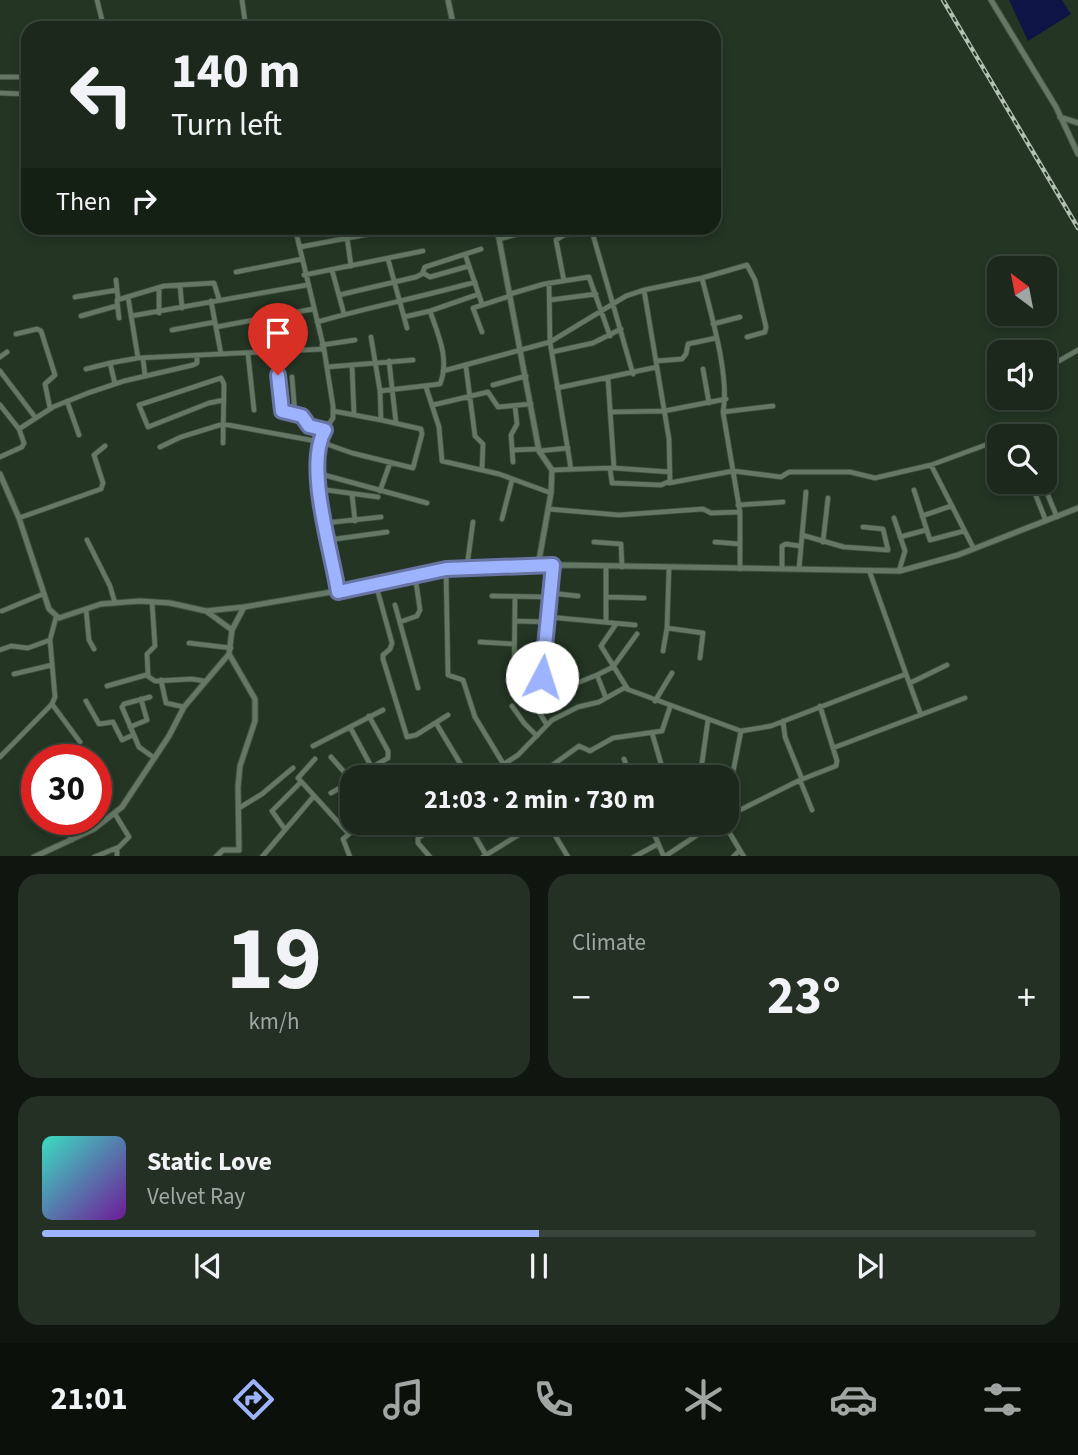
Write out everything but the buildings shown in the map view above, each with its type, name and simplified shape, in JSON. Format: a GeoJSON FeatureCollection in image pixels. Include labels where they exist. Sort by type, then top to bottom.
{"type":"FeatureCollection","features":[{"type":"Feature","properties":{"kind":"street"},"geometry":{"type":"LineString","coordinates":[[97,0],[102,20]]}},
{"type":"Feature","properties":{"kind":"street"},"geometry":{"type":"LineString","coordinates":[[242,0],[245,21]]}},
{"type":"Feature","properties":{"kind":"street"},"geometry":{"type":"LineString","coordinates":[[448,0],[452,21]]}},
{"type":"Feature","properties":{"kind":"street"},"geometry":{"type":"LineString","coordinates":[[991,0],[1060,117],[1078,153]]}},
{"type":"Feature","properties":{"kind":"street"},"geometry":{"type":"LineString","coordinates":[[0,77],[21,77]]}},
{"type":"Feature","properties":{"kind":"street"},"geometry":{"type":"LineString","coordinates":[[0,93],[21,94]]}},
{"type":"Feature","properties":{"kind":"street"},"geometry":{"type":"LineString","coordinates":[[1060,117],[1078,123]]}},
{"type":"Feature","properties":{"kind":"street"},"geometry":{"type":"LineString","coordinates":[[297,235],[304,275],[323,347],[333,411],[333,418],[321,442],[317,473],[338,592]]}},
{"type":"Feature","properties":{"kind":"street"},"geometry":{"type":"LineString","coordinates":[[300,247],[359,235]]}},
{"type":"Feature","properties":{"kind":"street"},"geometry":{"type":"LineString","coordinates":[[498,235],[539,450],[552,470],[551,493],[538,566]]}},
{"type":"Feature","properties":{"kind":"street"},"geometry":{"type":"LineString","coordinates":[[499,239],[514,235]]}},
{"type":"Feature","properties":{"kind":"street"},"geometry":{"type":"LineString","coordinates":[[564,235],[556,240],[564,281]]}},
{"type":"Feature","properties":{"kind":"street"},"geometry":{"type":"LineString","coordinates":[[592,235],[633,374]]}},
{"type":"Feature","properties":{"kind":"street"},"geometry":{"type":"LineString","coordinates":[[347,237],[351,266]]}},
{"type":"Feature","properties":{"kind":"street"},"geometry":{"type":"LineString","coordinates":[[339,295],[394,283],[423,272],[425,267],[481,249]]}},
{"type":"Feature","properties":{"kind":"street"},"geometry":{"type":"LineString","coordinates":[[304,275],[423,251]]}},
{"type":"Feature","properties":{"kind":"street"},"geometry":{"type":"LineString","coordinates":[[465,254],[482,304]]}},
{"type":"Feature","properties":{"kind":"street"},"geometry":{"type":"LineString","coordinates":[[236,272],[302,259]]}},
{"type":"Feature","properties":{"kind":"street"},"geometry":{"type":"LineString","coordinates":[[388,259],[407,328]]}},
{"type":"Feature","properties":{"kind":"street"},"geometry":{"type":"LineString","coordinates":[[443,371],[522,352],[550,342],[613,304],[645,290],[747,265],[755,280],[766,327],[765,332],[747,337]]}},
{"type":"Feature","properties":{"kind":"street"},"geometry":{"type":"LineString","coordinates":[[423,272],[426,277],[430,277],[469,266]]}},
{"type":"Feature","properties":{"kind":"street"},"geometry":{"type":"LineString","coordinates":[[332,270],[344,314]]}},
{"type":"Feature","properties":{"kind":"street"},"geometry":{"type":"LineString","coordinates":[[482,332],[473,308],[550,283],[589,277],[610,336]]}},
{"type":"Feature","properties":{"kind":"street"},"geometry":{"type":"LineString","coordinates":[[702,278],[726,399],[723,412],[740,512],[740,569]]}},
{"type":"Feature","properties":{"kind":"street"},"geometry":{"type":"LineString","coordinates":[[116,280],[119,318]]}},
{"type":"Feature","properties":{"kind":"street"},"geometry":{"type":"LineString","coordinates":[[317,322],[475,282]]}},
{"type":"Feature","properties":{"kind":"street"},"geometry":{"type":"LineString","coordinates":[[118,299],[159,288],[214,283],[219,299]]}},
{"type":"Feature","properties":{"kind":"street"},"geometry":{"type":"LineString","coordinates":[[550,283],[550,342],[571,469]]}},
{"type":"Feature","properties":{"kind":"street"},"geometry":{"type":"LineString","coordinates":[[180,285],[182,308]]}},
{"type":"Feature","properties":{"kind":"street"},"geometry":{"type":"LineString","coordinates":[[131,316],[307,285]]}},
{"type":"Feature","properties":{"kind":"street"},"geometry":{"type":"LineString","coordinates":[[159,288],[159,313]]}},
{"type":"Feature","properties":{"kind":"street"},"geometry":{"type":"LineString","coordinates":[[75,298],[117,289]]}},
{"type":"Feature","properties":{"kind":"street"},"geometry":{"type":"LineString","coordinates":[[645,290],[669,439],[669,483]]}},
{"type":"Feature","properties":{"kind":"street"},"geometry":{"type":"LineString","coordinates":[[550,300],[596,293]]}},
{"type":"Feature","properties":{"kind":"street"},"geometry":{"type":"LineString","coordinates":[[404,317],[479,294]]}},
{"type":"Feature","properties":{"kind":"street"},"geometry":{"type":"LineString","coordinates":[[128,296],[145,376]]}},
{"type":"Feature","properties":{"kind":"street"},"geometry":{"type":"LineString","coordinates":[[211,301],[221,354]]}},
{"type":"Feature","properties":{"kind":"street"},"geometry":{"type":"LineString","coordinates":[[81,316],[117,306]]}},
{"type":"Feature","properties":{"kind":"street"},"geometry":{"type":"LineString","coordinates":[[172,331],[313,309]]}},
{"type":"Feature","properties":{"kind":"street"},"geometry":{"type":"LineString","coordinates":[[380,391],[440,384],[443,353],[430,311]]}},
{"type":"Feature","properties":{"kind":"street"},"geometry":{"type":"LineString","coordinates":[[713,324],[740,317]]}},
{"type":"Feature","properties":{"kind":"street"},"geometry":{"type":"LineString","coordinates":[[16,334],[37,329],[41,331],[55,375],[46,383],[50,408]]}},
{"type":"Feature","properties":{"kind":"street"},"geometry":{"type":"LineString","coordinates":[[552,352],[593,343],[621,329]]}},
{"type":"Feature","properties":{"kind":"street"},"geometry":{"type":"LineString","coordinates":[[370,337],[380,391],[381,420]]}},
{"type":"Feature","properties":{"kind":"street"},"geometry":{"type":"LineString","coordinates":[[557,388],[633,374],[656,364],[682,359],[688,344],[716,338]]}},
{"type":"Feature","properties":{"kind":"street"},"geometry":{"type":"LineString","coordinates":[[86,369],[141,358],[248,354],[323,347],[355,340]]}},
{"type":"Feature","properties":{"kind":"street"},"geometry":{"type":"LineString","coordinates":[[0,357],[8,352]]}},
{"type":"Feature","properties":{"kind":"street"},"geometry":{"type":"LineString","coordinates":[[1057,362],[1077,352]]}},
{"type":"Feature","properties":{"kind":"street"},"geometry":{"type":"LineString","coordinates":[[248,354],[254,410]]}},
{"type":"Feature","properties":{"kind":"street"},"geometry":{"type":"LineString","coordinates":[[19,429],[50,408],[67,401],[115,384],[193,365],[197,363],[197,356]]}},
{"type":"Feature","properties":{"kind":"street"},"geometry":{"type":"LineString","coordinates":[[327,367],[413,359]]}},
{"type":"Feature","properties":{"kind":"street"},"geometry":{"type":"LineString","coordinates":[[389,361],[396,423]]}},
{"type":"Feature","properties":{"kind":"street"},"geometry":{"type":"LineString","coordinates":[[110,363],[115,384]]}},
{"type":"Feature","properties":{"kind":"street"},"geometry":{"type":"LineString","coordinates":[[352,365],[354,414]]}},
{"type":"Feature","properties":{"kind":"street"},"geometry":{"type":"LineString","coordinates":[[466,367],[475,436],[483,447],[482,470]]}},
{"type":"Feature","properties":{"kind":"street"},"geometry":{"type":"LineString","coordinates":[[703,369],[709,403]]}},
{"type":"Feature","properties":{"kind":"street"},"geometry":{"type":"LineString","coordinates":[[0,371],[35,417]]}},
{"type":"Feature","properties":{"kind":"street"},"geometry":{"type":"LineString","coordinates":[[278,375],[282,411],[304,418],[309,426],[325,430]]}},
{"type":"Feature","properties":{"kind":"street"},"geometry":{"type":"LineString","coordinates":[[493,385],[527,376]]}},
{"type":"Feature","properties":{"kind":"street"},"geometry":{"type":"LineString","coordinates":[[292,377],[295,415]]}},
{"type":"Feature","properties":{"kind":"street"},"geometry":{"type":"LineString","coordinates":[[223,443],[224,400],[224,380],[218,378],[139,406],[148,427],[209,403],[224,400]]}},
{"type":"Feature","properties":{"kind":"street"},"geometry":{"type":"LineString","coordinates":[[608,379],[612,468],[609,481],[612,483],[669,483],[733,471],[781,477],[789,472],[850,472],[875,478],[931,465],[987,444]]}},
{"type":"Feature","properties":{"kind":"street"},"geometry":{"type":"LineString","coordinates":[[426,387],[443,449],[442,461],[482,470],[551,493]]}},
{"type":"Feature","properties":{"kind":"street"},"geometry":{"type":"LineString","coordinates":[[433,405],[490,393],[498,407],[532,404]]}},
{"type":"Feature","properties":{"kind":"street"},"geometry":{"type":"LineString","coordinates":[[611,412],[664,411],[726,399]]}},
{"type":"Feature","properties":{"kind":"street"},"geometry":{"type":"LineString","coordinates":[[67,401],[79,435]]}},
{"type":"Feature","properties":{"kind":"street"},"geometry":{"type":"LineString","coordinates":[[0,405],[19,429],[23,446],[0,457]]}},
{"type":"Feature","properties":{"kind":"street"},"geometry":{"type":"LineString","coordinates":[[513,462],[511,435],[517,424],[515,406]]}},
{"type":"Feature","properties":{"kind":"street"},"geometry":{"type":"LineString","coordinates":[[723,412],[773,406]]}},
{"type":"Feature","properties":{"kind":"street"},"geometry":{"type":"LineString","coordinates":[[160,447],[181,437],[223,424],[321,442],[414,468],[422,434],[419,428],[333,411]]}},
{"type":"Feature","properties":{"kind":"street"},"geometry":{"type":"LineString","coordinates":[[19,518],[101,489],[103,483],[94,454],[106,446]]}},
{"type":"Feature","properties":{"kind":"street"},"geometry":{"type":"LineString","coordinates":[[513,450],[568,448]]}},
{"type":"Feature","properties":{"kind":"street"},"geometry":{"type":"LineString","coordinates":[[380,491],[390,463]]}},
{"type":"Feature","properties":{"kind":"street"},"geometry":{"type":"LineString","coordinates":[[931,465],[974,549]]}},
{"type":"Feature","properties":{"kind":"street"},"geometry":{"type":"LineString","coordinates":[[552,470],[612,468],[670,472]]}},
{"type":"Feature","properties":{"kind":"street"},"geometry":{"type":"LineString","coordinates":[[317,473],[427,503]]}},
{"type":"Feature","properties":{"kind":"street"},"geometry":{"type":"LineString","coordinates":[[0,474],[19,518],[49,609],[59,618],[101,604],[114,603],[152,602],[206,611],[244,607],[338,592],[467,566],[899,571],[974,549],[1078,508]]}},
{"type":"Feature","properties":{"kind":"street"},"geometry":{"type":"LineString","coordinates":[[502,519],[512,480]]}},
{"type":"Feature","properties":{"kind":"street"},"geometry":{"type":"LineString","coordinates":[[319,489],[378,497]]}},
{"type":"Feature","properties":{"kind":"street"},"geometry":{"type":"LineString","coordinates":[[914,490],[926,530],[932,540],[964,531]]}},
{"type":"Feature","properties":{"kind":"street"},"geometry":{"type":"LineString","coordinates":[[799,569],[806,492]]}},
{"type":"Feature","properties":{"kind":"street"},"geometry":{"type":"LineString","coordinates":[[352,494],[355,521]]}},
{"type":"Feature","properties":{"kind":"street"},"geometry":{"type":"LineString","coordinates":[[1035,494],[1046,521]]}},
{"type":"Feature","properties":{"kind":"street"},"geometry":{"type":"LineString","coordinates":[[1047,494],[1057,517]]}},
{"type":"Feature","properties":{"kind":"street"},"geometry":{"type":"LineString","coordinates":[[823,542],[828,498]]}},
{"type":"Feature","properties":{"kind":"street"},"geometry":{"type":"LineString","coordinates":[[738,505],[783,502]]}},
{"type":"Feature","properties":{"kind":"street"},"geometry":{"type":"LineString","coordinates":[[922,516],[951,506]]}},
{"type":"Feature","properties":{"kind":"street"},"geometry":{"type":"LineString","coordinates":[[548,509],[619,515],[703,509],[711,513],[740,512]]}},
{"type":"Feature","properties":{"kind":"street"},"geometry":{"type":"LineString","coordinates":[[325,523],[381,517]]}},
{"type":"Feature","properties":{"kind":"street"},"geometry":{"type":"LineString","coordinates":[[894,518],[905,557],[899,571]]}},
{"type":"Feature","properties":{"kind":"street"},"geometry":{"type":"LineString","coordinates":[[467,566],[473,522]]}},
{"type":"Feature","properties":{"kind":"street"},"geometry":{"type":"LineString","coordinates":[[802,535],[844,547],[888,550],[883,529],[863,527]]}},
{"type":"Feature","properties":{"kind":"street"},"geometry":{"type":"LineString","coordinates":[[901,537],[926,530]]}},
{"type":"Feature","properties":{"kind":"street"},"geometry":{"type":"LineString","coordinates":[[328,540],[387,532]]}},
{"type":"Feature","properties":{"kind":"street"},"geometry":{"type":"LineString","coordinates":[[87,540],[110,586],[114,603]]}},
{"type":"Feature","properties":{"kind":"street"},"geometry":{"type":"LineString","coordinates":[[594,542],[621,544],[622,568]]}},
{"type":"Feature","properties":{"kind":"street"},"geometry":{"type":"LineString","coordinates":[[715,542],[740,544]]}},
{"type":"Feature","properties":{"kind":"street"},"geometry":{"type":"LineString","coordinates":[[782,569],[782,547],[786,544],[801,546]]}},
{"type":"Feature","properties":{"kind":"street"},"geometry":{"type":"LineString","coordinates":[[542,677],[553,565]]}},
{"type":"Feature","properties":{"kind":"street"},"geometry":{"type":"LineString","coordinates":[[606,568],[606,622]]}},
{"type":"Feature","properties":{"kind":"street"},"geometry":{"type":"LineString","coordinates":[[663,651],[667,628],[669,568]]}},
{"type":"Feature","properties":{"kind":"street"},"geometry":{"type":"LineString","coordinates":[[446,569],[448,675],[463,680],[475,718],[504,765],[547,725],[572,709],[627,688]]}},
{"type":"Feature","properties":{"kind":"street"},"geometry":{"type":"LineString","coordinates":[[869,570],[921,715]]}},
{"type":"Feature","properties":{"kind":"street"},"geometry":{"type":"LineString","coordinates":[[400,622],[417,615],[420,610],[415,575]]}},
{"type":"Feature","properties":{"kind":"street"},"geometry":{"type":"LineString","coordinates":[[376,585],[392,643],[390,649],[384,652],[383,659],[407,735],[412,737],[448,715]]}},
{"type":"Feature","properties":{"kind":"street"},"geometry":{"type":"LineString","coordinates":[[2,611],[43,594]]}},
{"type":"Feature","properties":{"kind":"street"},"geometry":{"type":"LineString","coordinates":[[492,596],[578,596]]}},
{"type":"Feature","properties":{"kind":"street"},"geometry":{"type":"LineString","coordinates":[[515,597],[515,687],[525,689],[547,725]]}},
{"type":"Feature","properties":{"kind":"street"},"geometry":{"type":"LineString","coordinates":[[606,597],[644,598]]}},
{"type":"Feature","properties":{"kind":"street"},"geometry":{"type":"LineString","coordinates":[[152,602],[155,642],[148,654],[148,675],[155,681],[204,681]]}},
{"type":"Feature","properties":{"kind":"street"},"geometry":{"type":"LineString","coordinates":[[395,605],[418,688]]}},
{"type":"Feature","properties":{"kind":"street"},"geometry":{"type":"LineString","coordinates":[[216,856],[223,850],[238,853],[240,766],[255,721],[254,699],[230,651],[232,630],[244,607]]}},
{"type":"Feature","properties":{"kind":"street"},"geometry":{"type":"LineString","coordinates":[[86,610],[89,640],[94,649]]}},
{"type":"Feature","properties":{"kind":"street"},"geometry":{"type":"LineString","coordinates":[[206,611],[232,630]]}},
{"type":"Feature","properties":{"kind":"street"},"geometry":{"type":"LineString","coordinates":[[0,755],[52,704],[55,697],[50,640],[56,617]]}},
{"type":"Feature","properties":{"kind":"street"},"geometry":{"type":"LineString","coordinates":[[515,621],[635,625]]}},
{"type":"Feature","properties":{"kind":"street"},"geometry":{"type":"LineString","coordinates":[[617,623],[601,646],[627,688],[670,707],[741,731],[783,721],[906,674]]}},
{"type":"Feature","properties":{"kind":"street"},"geometry":{"type":"LineString","coordinates":[[667,628],[702,633],[700,658]]}},
{"type":"Feature","properties":{"kind":"street"},"geometry":{"type":"LineString","coordinates":[[549,694],[613,667],[637,634]]}},
{"type":"Feature","properties":{"kind":"street"},"geometry":{"type":"LineString","coordinates":[[0,650],[11,646],[28,648],[50,640]]}},
{"type":"Feature","properties":{"kind":"street"},"geometry":{"type":"LineString","coordinates":[[480,642],[515,643]]}},
{"type":"Feature","properties":{"kind":"street"},"geometry":{"type":"LineString","coordinates":[[189,643],[230,651]]}},
{"type":"Feature","properties":{"kind":"street"},"geometry":{"type":"LineString","coordinates":[[34,856],[72,840],[115,814],[131,796],[184,707],[230,651]]}},
{"type":"Feature","properties":{"kind":"street"},"geometry":{"type":"LineString","coordinates":[[14,674],[52,664]]}},
{"type":"Feature","properties":{"kind":"street"},"geometry":{"type":"LineString","coordinates":[[910,682],[947,665]]}},
{"type":"Feature","properties":{"kind":"street"},"geometry":{"type":"LineString","coordinates":[[655,701],[672,673]]}},
{"type":"Feature","properties":{"kind":"street"},"geometry":{"type":"LineString","coordinates":[[107,686],[148,675]]}},
{"type":"Feature","properties":{"kind":"street"},"geometry":{"type":"LineString","coordinates":[[597,675],[606,698]]}},
{"type":"Feature","properties":{"kind":"street"},"geometry":{"type":"LineString","coordinates":[[161,681],[166,703],[184,707]]}},
{"type":"Feature","properties":{"kind":"street"},"geometry":{"type":"LineString","coordinates":[[150,696],[122,706],[139,747],[153,757]]}},
{"type":"Feature","properties":{"kind":"street"},"geometry":{"type":"LineString","coordinates":[[833,748],[965,698]]}},
{"type":"Feature","properties":{"kind":"street"},"geometry":{"type":"LineString","coordinates":[[130,727],[147,720],[141,699]]}},
{"type":"Feature","properties":{"kind":"street"},"geometry":{"type":"LineString","coordinates":[[86,701],[99,724],[113,722],[122,740],[133,735]]}},
{"type":"Feature","properties":{"kind":"street"},"geometry":{"type":"LineString","coordinates":[[52,704],[80,742]]}},
{"type":"Feature","properties":{"kind":"street"},"geometry":{"type":"LineString","coordinates":[[512,706],[523,723],[537,736]]}},
{"type":"Feature","properties":{"kind":"street"},"geometry":{"type":"LineString","coordinates":[[739,810],[836,766],[820,706]]}},
{"type":"Feature","properties":{"kind":"street"},"geometry":{"type":"LineString","coordinates":[[553,765],[579,746],[590,751],[613,738],[663,729],[670,707]]}},
{"type":"Feature","properties":{"kind":"street"},"geometry":{"type":"LineString","coordinates":[[313,746],[383,710]]}},
{"type":"Feature","properties":{"kind":"street"},"geometry":{"type":"LineString","coordinates":[[369,716],[388,756],[376,765]]}},
{"type":"Feature","properties":{"kind":"street"},"geometry":{"type":"LineString","coordinates":[[702,765],[708,720]]}},
{"type":"Feature","properties":{"kind":"street"},"geometry":{"type":"LineString","coordinates":[[783,721],[785,737],[812,810]]}},
{"type":"Feature","properties":{"kind":"street"},"geometry":{"type":"LineString","coordinates":[[436,722],[459,765]]}},
{"type":"Feature","properties":{"kind":"street"},"geometry":{"type":"LineString","coordinates":[[350,727],[370,765]]}},
{"type":"Feature","properties":{"kind":"street"},"geometry":{"type":"LineString","coordinates":[[735,765],[741,731]]}},
{"type":"Feature","properties":{"kind":"street"},"geometry":{"type":"LineString","coordinates":[[652,733],[661,765]]}},
{"type":"Feature","properties":{"kind":"street"},"geometry":{"type":"LineString","coordinates":[[331,757],[340,766]]}},
{"type":"Feature","properties":{"kind":"street"},"geometry":{"type":"LineString","coordinates":[[315,759],[298,777],[340,824]]}},
{"type":"Feature","properties":{"kind":"street"},"geometry":{"type":"LineString","coordinates":[[624,759],[626,765]]}},
{"type":"Feature","properties":{"kind":"street"},"geometry":{"type":"LineString","coordinates":[[238,808],[262,794],[293,768]]}},
{"type":"Feature","properties":{"kind":"street"},"geometry":{"type":"LineString","coordinates":[[284,828],[272,811],[301,782]]}},
{"type":"Feature","properties":{"kind":"street"},"geometry":{"type":"LineString","coordinates":[[331,793],[340,788]]}},
{"type":"Feature","properties":{"kind":"street"},"geometry":{"type":"LineString","coordinates":[[262,856],[314,796]]}},
{"type":"Feature","properties":{"kind":"street"},"geometry":{"type":"LineString","coordinates":[[115,814],[129,837],[117,849],[117,856]]}},
{"type":"Feature","properties":{"kind":"street"},"geometry":{"type":"LineString","coordinates":[[70,835],[72,840]]}},
{"type":"Feature","properties":{"kind":"street"},"geometry":{"type":"LineString","coordinates":[[347,835],[343,842],[350,856]]}},
{"type":"Feature","properties":{"kind":"street"},"geometry":{"type":"LineString","coordinates":[[423,835],[418,838],[418,843],[429,856]]}},
{"type":"Feature","properties":{"kind":"street"},"geometry":{"type":"LineString","coordinates":[[474,835],[485,856],[518,835]]}},
{"type":"Feature","properties":{"kind":"street"},"geometry":{"type":"LineString","coordinates":[[555,835],[568,856]]}},
{"type":"Feature","properties":{"kind":"street"},"geometry":{"type":"LineString","coordinates":[[654,835],[664,856],[697,835]]}},
{"type":"Feature","properties":{"kind":"street"},"geometry":{"type":"LineString","coordinates":[[731,835],[744,856]]}},
{"type":"Feature","properties":{"kind":"street"},"geometry":{"type":"LineString","coordinates":[[634,856],[658,844]]}},
{"type":"Feature","properties":{"kind":"street"},"geometry":{"type":"LineString","coordinates":[[94,856],[120,846]]}},
{"type":"Feature","properties":{"kind":"street"},"geometry":{"type":"LineString","coordinates":[[49,849],[52,856]]}},
{"type":"Feature","properties":{"kind":"street"},"geometry":{"type":"LineString","coordinates":[[733,856],[740,850]]}},
{"type":"Feature","properties":{"kind":"shaded area"},"geometry":{"type":"Polygon","coordinates":[[[1009,0],[1062,0],[1071,14],[1028,41],[1009,0]]]}},
{"type":"Feature","properties":{"kind":"railway"},"geometry":{"type":"LineString","coordinates":[[943,0],[1078,228]]}},
{"type":"Feature","properties":{"kind":"route"},"geometry":{"type":"LineString","coordinates":[[278,375],[282,411],[302,416],[309,426],[325,430],[317,473],[338,592],[436,570],[467,566],[553,565],[542,677]]}}]}
